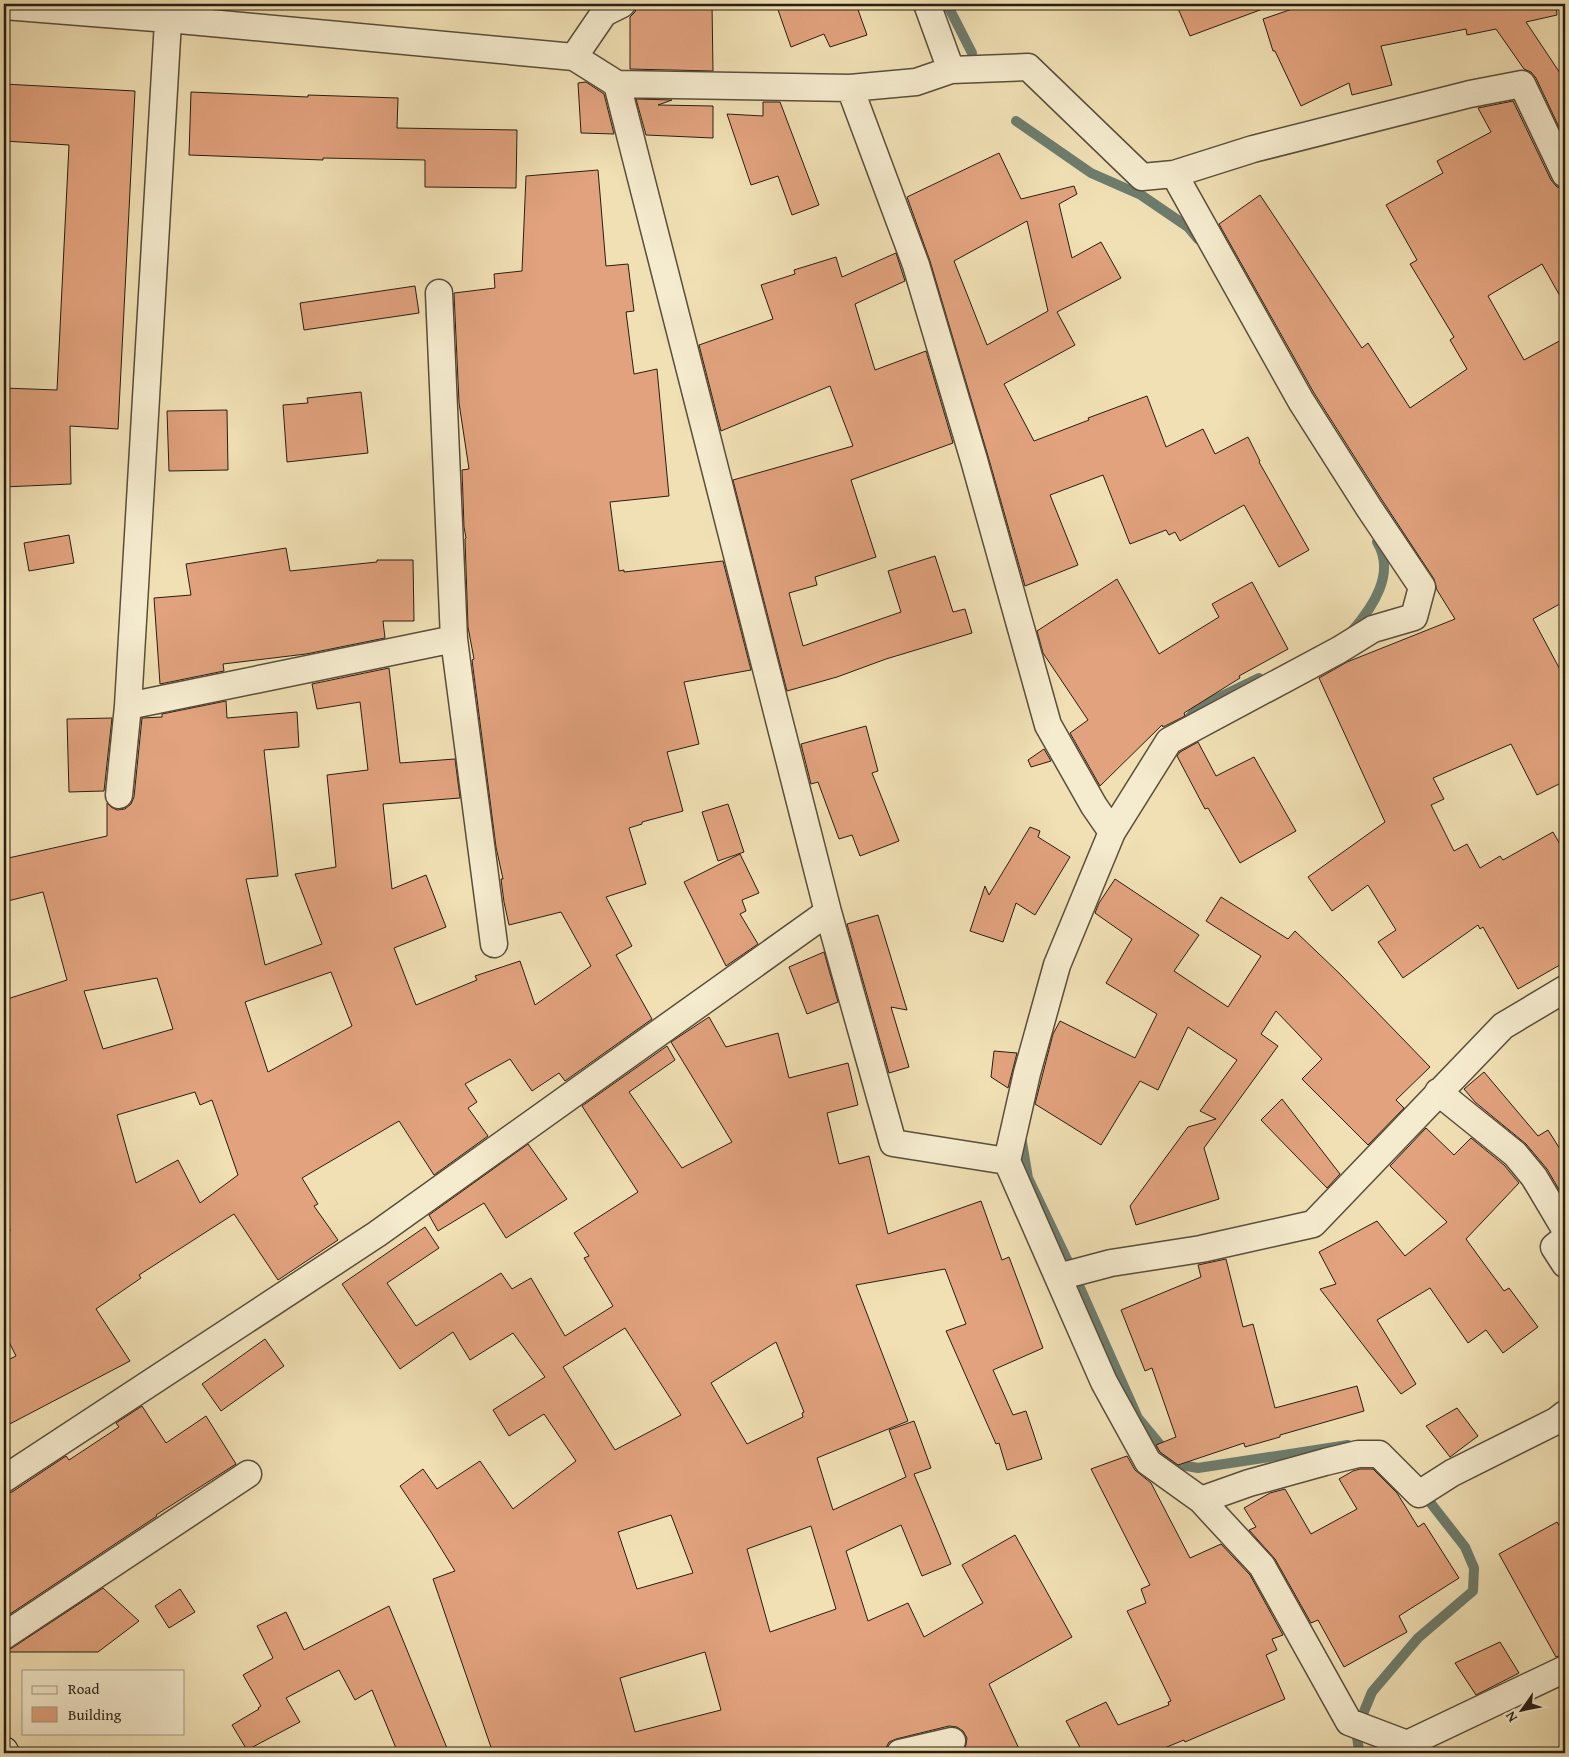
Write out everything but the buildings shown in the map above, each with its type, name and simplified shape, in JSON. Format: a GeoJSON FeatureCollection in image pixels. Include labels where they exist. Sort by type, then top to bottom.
{"type":"FeatureCollection","features":[{"type":"Feature","properties":{"kind":"street"},"geometry":{"type":"LineString","coordinates":[[574,57],[604,13],[622,4]]}},
{"type":"Feature","properties":{"kind":"street"},"geometry":{"type":"LineString","coordinates":[[927,4],[951,70]]}},
{"type":"Feature","properties":{"kind":"street"},"geometry":{"type":"LineString","coordinates":[[4,6],[169,11],[574,57],[617,84],[850,88],[916,82],[951,70],[1028,67],[1142,177],[1174,174],[1253,149],[1470,94],[1522,84],[1565,174]]}},
{"type":"Feature","properties":{"kind":"street"},"geometry":{"type":"LineString","coordinates":[[119,795],[128,706],[169,11]]}},
{"type":"Feature","properties":{"kind":"street"},"geometry":{"type":"LineString","coordinates":[[617,84],[828,912],[893,1143],[1008,1161]]}},
{"type":"Feature","properties":{"kind":"street"},"geometry":{"type":"LineString","coordinates":[[850,88],[916,265],[974,460],[1048,725],[1094,806],[1112,832]]}},
{"type":"Feature","properties":{"kind":"street"},"geometry":{"type":"LineString","coordinates":[[1174,174],[1301,401],[1422,587],[1414,617],[1373,629],[1339,650],[1169,742],[1112,832],[1057,965],[1028,1073],[1008,1161],[1104,1382],[1148,1462],[1201,1500],[1262,1566],[1349,1722],[1410,1749],[1565,1668]]}},
{"type":"Feature","properties":{"kind":"street"},"geometry":{"type":"LineString","coordinates":[[439,293],[454,639],[494,944]]}},
{"type":"Feature","properties":{"kind":"street"},"geometry":{"type":"LineString","coordinates":[[128,706],[454,639]]}},
{"type":"Feature","properties":{"kind":"street"},"geometry":{"type":"LineString","coordinates":[[4,1479],[378,1234],[828,912]]}},
{"type":"Feature","properties":{"kind":"street"},"geometry":{"type":"LineString","coordinates":[[1058,1277],[1111,1263],[1201,1249],[1313,1224],[1503,1026],[1565,989]]}},
{"type":"Feature","properties":{"kind":"street"},"geometry":{"type":"LineString","coordinates":[[1438,1092],[1515,1154],[1534,1177],[1565,1229]]}},
{"type":"Feature","properties":{"kind":"street"},"geometry":{"type":"LineString","coordinates":[[1565,1238],[1554,1247],[1565,1264]]}},
{"type":"Feature","properties":{"kind":"street"},"geometry":{"type":"LineString","coordinates":[[1201,1500],[1249,1483],[1358,1454],[1379,1454],[1419,1494],[1452,1473],[1562,1422]]}},
{"type":"Feature","properties":{"kind":"street"},"geometry":{"type":"LineString","coordinates":[[4,1636],[248,1474]]}},
{"type":"Feature","properties":{"kind":"street"},"geometry":{"type":"LineString","coordinates":[[900,1753],[952,1741]]}},
{"type":"Feature","properties":{"kind":"waterway"},"geometry":{"type":"LineString","coordinates":[[947,4],[972,53]]}},
{"type":"Feature","properties":{"kind":"waterway"},"geometry":{"type":"LineString","coordinates":[[1016,121],[1091,173],[1141,195],[1188,227],[1198,239]]}},
{"type":"Feature","properties":{"kind":"waterway"},"geometry":{"type":"LineString","coordinates":[[1352,631],[1380,589],[1384,566],[1377,542]]}},
{"type":"Feature","properties":{"kind":"waterway"},"geometry":{"type":"LineString","coordinates":[[1185,723],[1197,708],[1259,678]]}},
{"type":"Feature","properties":{"kind":"waterway"},"geometry":{"type":"LineString","coordinates":[[1021,1136],[1028,1178],[1073,1272],[1138,1418],[1176,1464],[1198,1468],[1348,1445]]}},
{"type":"Feature","properties":{"kind":"waterway"},"geometry":{"type":"LineString","coordinates":[[1357,1753],[1359,1750],[1356,1731],[1372,1692],[1418,1638],[1473,1591],[1474,1568],[1465,1547],[1422,1492]]}}]}
